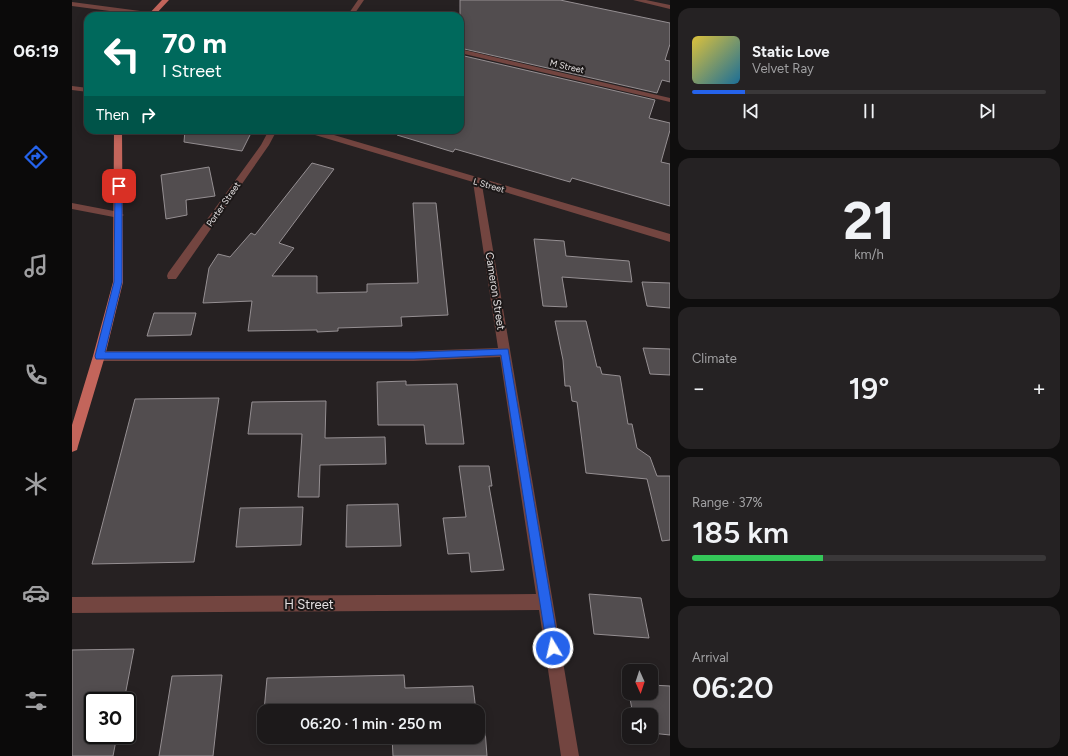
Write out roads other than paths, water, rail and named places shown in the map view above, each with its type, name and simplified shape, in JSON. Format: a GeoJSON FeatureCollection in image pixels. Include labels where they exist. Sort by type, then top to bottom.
{"type":"FeatureCollection","features":[{"type":"Feature","properties":{"kind":"main road"},"geometry":{"type":"LineString","coordinates":[[154,12],[166,0]]}},
{"type":"Feature","properties":{"kind":"main road"},"geometry":{"type":"LineString","coordinates":[[72,446],[99,356],[118,282],[118,134]]}},
{"type":"Feature","properties":{"kind":"street"},"geometry":{"type":"LineString","coordinates":[[353,12],[361,0]]}},
{"type":"Feature","properties":{"kind":"street"},"geometry":{"type":"LineString","coordinates":[[636,0],[670,7]]}},
{"type":"Feature","properties":{"kind":"street"},"geometry":{"type":"LineString","coordinates":[[72,4],[129,12]]}},
{"type":"Feature","properties":{"kind":"street","name":"M Street"},"geometry":{"type":"LineString","coordinates":[[464,51],[670,100]]}},
{"type":"Feature","properties":{"kind":"street"},"geometry":{"type":"LineString","coordinates":[[72,88],[84,90]]}},
{"type":"Feature","properties":{"kind":"street","name":"Porter Street"},"geometry":{"type":"LineString","coordinates":[[172,276],[265,145],[271,134]]}},
{"type":"Feature","properties":{"kind":"street","name":"L Street"},"geometry":{"type":"LineString","coordinates":[[321,134],[670,238]]}},
{"type":"Feature","properties":{"kind":"street","name":"Cameron Street"},"geometry":{"type":"LineString","coordinates":[[478,181],[504,352],[570,756]]}},
{"type":"Feature","properties":{"kind":"street"},"geometry":{"type":"LineString","coordinates":[[72,206],[119,215]]}},
{"type":"Feature","properties":{"kind":"street"},"geometry":{"type":"LineString","coordinates":[[99,356],[406,356],[504,352]]}},
{"type":"Feature","properties":{"kind":"street","name":"H Street"},"geometry":{"type":"LineString","coordinates":[[72,605],[545,602]]}}]}
